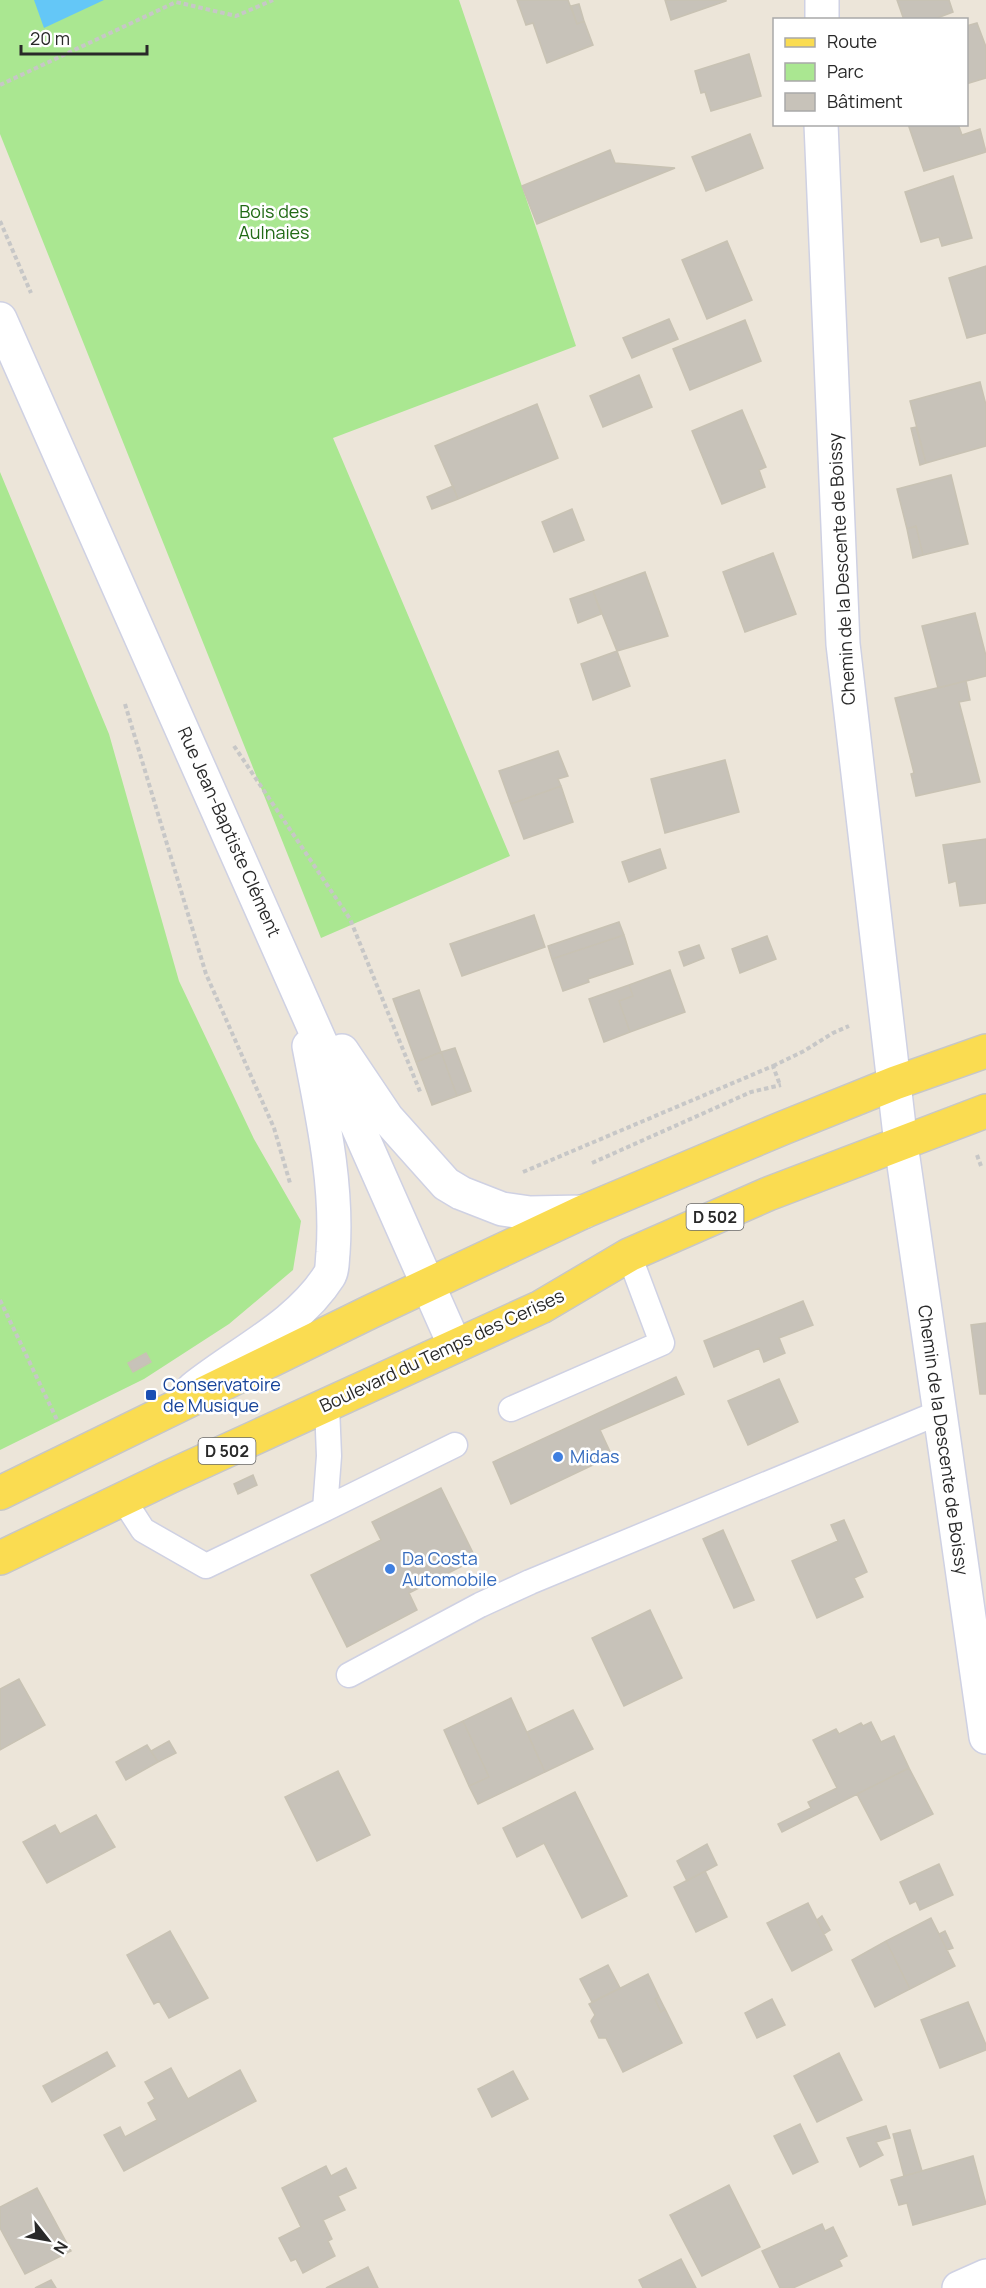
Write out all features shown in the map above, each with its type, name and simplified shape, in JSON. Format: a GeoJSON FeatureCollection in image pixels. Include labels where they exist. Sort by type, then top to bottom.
{"type":"FeatureCollection","features":[{"type":"Feature","properties":{"kind":"main road"},"geometry":{"type":"LineString","coordinates":[[0,1493],[158,1418],[370,1312],[583,1212],[895,1083],[986,1051]]}},
{"type":"Feature","properties":{"kind":"main road","name":"Boulevard du Temps des Cerises"},"geometry":{"type":"LineString","coordinates":[[0,1558],[541,1307],[629,1255],[768,1194],[986,1111]]}},
{"type":"Feature","properties":{"kind":"street"},"geometry":{"type":"LineString","coordinates":[[822,0],[822,18]]}},
{"type":"Feature","properties":{"kind":"street","name":"Chemin de la Descente de Boissy"},"geometry":{"type":"LineString","coordinates":[[821,126],[843,644],[901,1144],[911,1195],[938,1413],[986,1737]]}},
{"type":"Feature","properties":{"kind":"street","name":"Rue Jean-Baptiste Clément"},"geometry":{"type":"LineString","coordinates":[[0,319],[455,1346]]}},
{"type":"Feature","properties":{"kind":"street"},"geometry":{"type":"LineString","coordinates":[[298,988],[387,1118],[446,1184],[461,1193],[502,1209],[530,1213],[583,1212]]}},
{"type":"Feature","properties":{"kind":"street"},"geometry":{"type":"LineString","coordinates":[[158,1418],[206,1379],[277,1329],[303,1307],[331,1273],[335,1223],[326,1132],[298,988]]}},
{"type":"Feature","properties":{"kind":"street"},"geometry":{"type":"LineString","coordinates":[[959,2288],[986,2276]]}},
{"type":"Feature","properties":{"kind":"lane"},"geometry":{"type":"LineString","coordinates":[[511,1409],[662,1343],[629,1255]]}},
{"type":"Feature","properties":{"kind":"lane"},"geometry":{"type":"LineString","coordinates":[[325,1509],[329,1456],[327,1406]]}},
{"type":"Feature","properties":{"kind":"lane"},"geometry":{"type":"LineString","coordinates":[[348,1675],[480,1605],[530,1582],[938,1413]]}},
{"type":"Feature","properties":{"kind":"lane"},"geometry":{"type":"LineString","coordinates":[[123,1499],[143,1530],[206,1566],[455,1445]]}},
{"type":"Feature","properties":{"kind":"path"},"geometry":{"type":"LineString","coordinates":[[0,85],[176,2],[236,16],[273,0]]}},
{"type":"Feature","properties":{"kind":"path"},"geometry":{"type":"LineString","coordinates":[[0,221],[36,303]]}},
{"type":"Feature","properties":{"kind":"path"},"geometry":{"type":"LineString","coordinates":[[121,694],[206,974],[274,1128],[292,1190]]}},
{"type":"Feature","properties":{"kind":"path"},"geometry":{"type":"LineString","coordinates":[[234,745],[350,919],[424,1104]]}},
{"type":"Feature","properties":{"kind":"path"},"geometry":{"type":"LineString","coordinates":[[773,1066],[804,1051],[832,1032],[885,1014]]}},
{"type":"Feature","properties":{"kind":"path"},"geometry":{"type":"LineString","coordinates":[[591,1164],[751,1092],[789,1085]]}},
{"type":"Feature","properties":{"kind":"path"},"geometry":{"type":"LineString","coordinates":[[0,1300],[61,1428]]}},
{"type":"Feature","properties":{"kind":"green space","name":"Bois des Aulnaies"},"geometry":{"type":"Polygon","coordinates":[[[0,0],[459,0],[576,346],[333,438],[510,856],[321,938],[0,134],[0,0]]]}},
{"type":"Feature","properties":{"kind":"green space"},"geometry":{"type":"Polygon","coordinates":[[[0,472],[109,734],[179,981],[254,1139],[301,1221],[293,1270],[229,1324],[144,1379],[0,1450],[0,472]]]}},
{"type":"Feature","properties":{"kind":"water"},"geometry":{"type":"Polygon","coordinates":[[[34,0],[104,0],[44,28],[34,0]]]}},
{"type":"Feature","properties":{"kind":"building"},"geometry":{"type":"Polygon","coordinates":[[[517,0],[568,0],[577,24],[584,21],[593,45],[547,63],[533,23],[526,25],[517,0]]]}},
{"type":"Feature","properties":{"kind":"building"},"geometry":{"type":"Polygon","coordinates":[[[665,0],[726,0],[726,1],[671,20],[665,0]]]}},
{"type":"Feature","properties":{"kind":"building"},"geometry":{"type":"Polygon","coordinates":[[[897,0],[949,0],[953,12],[937,18],[903,18],[897,0]]]}},
{"type":"Feature","properties":{"kind":"building"},"geometry":{"type":"Polygon","coordinates":[[[579,4],[584,21],[577,24],[571,6],[579,4]]]}},
{"type":"Feature","properties":{"kind":"building"},"geometry":{"type":"Polygon","coordinates":[[[977,23],[986,47],[986,78],[968,83],[968,25],[977,23]]]}},
{"type":"Feature","properties":{"kind":"building"},"geometry":{"type":"Polygon","coordinates":[[[749,54],[761,96],[711,111],[705,92],[701,93],[695,71],[749,54]]]}},
{"type":"Feature","properties":{"kind":"building"},"geometry":{"type":"Polygon","coordinates":[[[909,126],[959,126],[962,135],[980,129],[986,152],[924,171],[909,126]]]}},
{"type":"Feature","properties":{"kind":"building"},"geometry":{"type":"Polygon","coordinates":[[[750,134],[763,168],[706,191],[692,157],[750,134]]]}},
{"type":"Feature","properties":{"kind":"building"},"geometry":{"type":"Polygon","coordinates":[[[610,150],[615,163],[675,168],[537,224],[522,186],[610,150]]]}},
{"type":"Feature","properties":{"kind":"building"},"geometry":{"type":"Polygon","coordinates":[[[953,176],[972,238],[942,246],[939,237],[921,242],[905,192],[953,176]]]}},
{"type":"Feature","properties":{"kind":"building"},"geometry":{"type":"Polygon","coordinates":[[[727,241],[752,300],[707,319],[682,260],[727,241]]]}},
{"type":"Feature","properties":{"kind":"building"},"geometry":{"type":"Polygon","coordinates":[[[986,266],[986,333],[967,338],[949,278],[986,266]]]}},
{"type":"Feature","properties":{"kind":"building"},"geometry":{"type":"Polygon","coordinates":[[[669,319],[678,339],[632,358],[623,338],[669,319]]]}},
{"type":"Feature","properties":{"kind":"building"},"geometry":{"type":"Polygon","coordinates":[[[745,320],[761,361],[690,390],[673,349],[745,320]]]}},
{"type":"Feature","properties":{"kind":"building"},"geometry":{"type":"Polygon","coordinates":[[[639,375],[652,407],[603,427],[590,396],[639,375]]]}},
{"type":"Feature","properties":{"kind":"building"},"geometry":{"type":"Polygon","coordinates":[[[980,382],[986,405],[986,446],[926,463],[910,401],[980,382]]]}},
{"type":"Feature","properties":{"kind":"building"},"geometry":{"type":"Polygon","coordinates":[[[537,404],[558,458],[458,499],[435,446],[537,404]]]}},
{"type":"Feature","properties":{"kind":"building"},"geometry":{"type":"Polygon","coordinates":[[[742,410],[766,467],[759,470],[765,487],[722,504],[692,431],[742,410]]]}},
{"type":"Feature","properties":{"kind":"building"},"geometry":{"type":"Polygon","coordinates":[[[916,427],[926,463],[920,465],[911,428],[916,427]]]}},
{"type":"Feature","properties":{"kind":"building"},"geometry":{"type":"Polygon","coordinates":[[[951,475],[968,544],[923,555],[916,526],[907,529],[897,489],[951,475]]]}},
{"type":"Feature","properties":{"kind":"building"},"geometry":{"type":"Polygon","coordinates":[[[453,486],[458,499],[432,509],[427,497],[453,486]]]}},
{"type":"Feature","properties":{"kind":"building"},"geometry":{"type":"Polygon","coordinates":[[[572,509],[584,540],[554,552],[542,522],[572,509]]]}},
{"type":"Feature","properties":{"kind":"building"},"geometry":{"type":"Polygon","coordinates":[[[916,526],[923,555],[913,558],[907,529],[916,526]]]}},
{"type":"Feature","properties":{"kind":"building"},"geometry":{"type":"Polygon","coordinates":[[[773,553],[796,614],[745,632],[723,572],[773,553]]]}},
{"type":"Feature","properties":{"kind":"building"},"geometry":{"type":"Polygon","coordinates":[[[645,572],[668,636],[617,651],[593,591],[645,572]]]}},
{"type":"Feature","properties":{"kind":"building"},"geometry":{"type":"Polygon","coordinates":[[[593,591],[601,614],[578,623],[570,599],[593,591]]]}},
{"type":"Feature","properties":{"kind":"building"},"geometry":{"type":"Polygon","coordinates":[[[975,613],[986,656],[986,676],[938,688],[922,626],[975,613]]]}},
{"type":"Feature","properties":{"kind":"building"},"geometry":{"type":"Polygon","coordinates":[[[617,651],[630,686],[593,700],[581,664],[617,651]]]}},
{"type":"Feature","properties":{"kind":"building"},"geometry":{"type":"Polygon","coordinates":[[[966,681],[970,700],[959,702],[980,782],[916,796],[911,774],[914,773],[895,698],[966,681]]]}},
{"type":"Feature","properties":{"kind":"building"},"geometry":{"type":"Polygon","coordinates":[[[558,751],[568,776],[558,779],[561,786],[511,804],[499,771],[558,751]]]}},
{"type":"Feature","properties":{"kind":"building"},"geometry":{"type":"Polygon","coordinates":[[[725,760],[739,812],[665,833],[651,779],[725,760]]]}},
{"type":"Feature","properties":{"kind":"building"},"geometry":{"type":"Polygon","coordinates":[[[561,786],[573,822],[524,839],[511,804],[561,786]]]}},
{"type":"Feature","properties":{"kind":"building"},"geometry":{"type":"Polygon","coordinates":[[[986,839],[986,903],[960,906],[956,881],[949,883],[943,845],[986,839]]]}},
{"type":"Feature","properties":{"kind":"building"},"geometry":{"type":"Polygon","coordinates":[[[660,849],[666,868],[629,882],[622,862],[660,849]]]}},
{"type":"Feature","properties":{"kind":"building"},"geometry":{"type":"Polygon","coordinates":[[[534,915],[545,947],[462,976],[450,944],[534,915]]]}},
{"type":"Feature","properties":{"kind":"building"},"geometry":{"type":"Polygon","coordinates":[[[619,922],[624,935],[552,959],[548,946],[619,922]]]}},
{"type":"Feature","properties":{"kind":"building"},"geometry":{"type":"Polygon","coordinates":[[[624,935],[633,964],[588,979],[589,982],[563,991],[552,959],[624,935]]]}},
{"type":"Feature","properties":{"kind":"building"},"geometry":{"type":"Polygon","coordinates":[[[767,936],[776,959],[740,973],[732,949],[767,936]]]}},
{"type":"Feature","properties":{"kind":"building"},"geometry":{"type":"Polygon","coordinates":[[[699,945],[704,958],[684,966],[679,952],[699,945]]]}},
{"type":"Feature","properties":{"kind":"building"},"geometry":{"type":"Polygon","coordinates":[[[670,970],[685,1012],[630,1032],[619,1001],[633,996],[629,985],[670,970]]]}},
{"type":"Feature","properties":{"kind":"building"},"geometry":{"type":"Polygon","coordinates":[[[629,985],[633,996],[619,1001],[630,1032],[604,1042],[589,999],[629,985]]]}},
{"type":"Feature","properties":{"kind":"building"},"geometry":{"type":"Polygon","coordinates":[[[419,990],[441,1052],[416,1062],[393,999],[419,990]]]}},
{"type":"Feature","properties":{"kind":"building"},"geometry":{"type":"Polygon","coordinates":[[[455,1048],[471,1091],[457,1096],[441,1052],[455,1048]]]}},
{"type":"Feature","properties":{"kind":"building"},"geometry":{"type":"Polygon","coordinates":[[[441,1052],[457,1096],[432,1105],[416,1062],[441,1052]]]}},
{"type":"Feature","properties":{"kind":"building"},"geometry":{"type":"Polygon","coordinates":[[[803,1301],[813,1325],[779,1338],[785,1353],[764,1362],[759,1348],[714,1367],[704,1341],[803,1301]]]}},
{"type":"Feature","properties":{"kind":"building"},"geometry":{"type":"Polygon","coordinates":[[[986,1323],[986,1394],[980,1394],[971,1325],[986,1323]]]}},
{"type":"Feature","properties":{"kind":"building"},"geometry":{"type":"Polygon","coordinates":[[[146,1353],[151,1362],[133,1372],[128,1363],[146,1353]]]}},
{"type":"Feature","properties":{"kind":"building"},"geometry":{"type":"Polygon","coordinates":[[[676,1377],[684,1394],[600,1430],[612,1456],[511,1504],[493,1462],[676,1377]]]}},
{"type":"Feature","properties":{"kind":"building"},"geometry":{"type":"Polygon","coordinates":[[[779,1379],[798,1422],[748,1445],[728,1401],[779,1379]]]}},
{"type":"Feature","properties":{"kind":"building"},"geometry":{"type":"Polygon","coordinates":[[[253,1475],[257,1485],[238,1494],[234,1484],[253,1475]]]}},
{"type":"Feature","properties":{"kind":"building","name":"Da Costa Automobile"},"geometry":{"type":"Polygon","coordinates":[[[441,1488],[476,1559],[409,1593],[417,1610],[347,1647],[311,1575],[381,1540],[372,1522],[441,1488]]]}},
{"type":"Feature","properties":{"kind":"building"},"geometry":{"type":"Polygon","coordinates":[[[844,1520],[867,1572],[854,1578],[863,1597],[817,1618],[792,1561],[838,1541],[831,1525],[844,1520]]]}},
{"type":"Feature","properties":{"kind":"building"},"geometry":{"type":"Polygon","coordinates":[[[723,1530],[754,1600],[734,1608],[703,1539],[723,1530]]]}},
{"type":"Feature","properties":{"kind":"building"},"geometry":{"type":"Polygon","coordinates":[[[650,1610],[682,1678],[624,1706],[592,1638],[650,1610]]]}},
{"type":"Feature","properties":{"kind":"building"},"geometry":{"type":"Polygon","coordinates":[[[19,1679],[45,1725],[0,1750],[0,1689],[19,1679]]]}},
{"type":"Feature","properties":{"kind":"building"},"geometry":{"type":"Polygon","coordinates":[[[511,1698],[545,1772],[478,1804],[469,1786],[489,1777],[463,1721],[511,1698]]]}},
{"type":"Feature","properties":{"kind":"building"},"geometry":{"type":"Polygon","coordinates":[[[573,1710],[593,1749],[545,1772],[527,1732],[573,1710]]]}},
{"type":"Feature","properties":{"kind":"building"},"geometry":{"type":"Polygon","coordinates":[[[463,1721],[489,1777],[469,1786],[444,1730],[463,1721]]]}},
{"type":"Feature","properties":{"kind":"building"},"geometry":{"type":"Polygon","coordinates":[[[871,1722],[881,1742],[894,1736],[909,1768],[782,1832],[778,1824],[811,1808],[808,1802],[837,1788],[813,1740],[836,1729],[839,1734],[861,1723],[863,1726],[871,1722]]]}},
{"type":"Feature","properties":{"kind":"building"},"geometry":{"type":"Polygon","coordinates":[[[169,1741],[176,1753],[158,1762],[151,1751],[169,1741]]]}},
{"type":"Feature","properties":{"kind":"building"},"geometry":{"type":"Polygon","coordinates":[[[147,1745],[158,1762],[126,1780],[116,1762],[147,1745]]]}},
{"type":"Feature","properties":{"kind":"building"},"geometry":{"type":"Polygon","coordinates":[[[909,1768],[933,1814],[881,1840],[857,1794],[909,1768]]]}},
{"type":"Feature","properties":{"kind":"building"},"geometry":{"type":"Polygon","coordinates":[[[338,1771],[370,1835],[317,1861],[285,1797],[338,1771]]]}},
{"type":"Feature","properties":{"kind":"building"},"geometry":{"type":"Polygon","coordinates":[[[575,1792],[627,1896],[582,1918],[544,1843],[517,1857],[503,1828],[575,1792]]]}},
{"type":"Feature","properties":{"kind":"building"},"geometry":{"type":"Polygon","coordinates":[[[96,1815],[115,1847],[47,1883],[23,1842],[55,1825],[60,1834],[96,1815]]]}},
{"type":"Feature","properties":{"kind":"building"},"geometry":{"type":"Polygon","coordinates":[[[707,1844],[717,1865],[687,1881],[677,1861],[707,1844]]]}},
{"type":"Feature","properties":{"kind":"building"},"geometry":{"type":"Polygon","coordinates":[[[939,1864],[953,1895],[920,1910],[916,1901],[910,1904],[900,1882],[939,1864]]]}},
{"type":"Feature","properties":{"kind":"building"},"geometry":{"type":"Polygon","coordinates":[[[705,1871],[727,1917],[696,1932],[674,1887],[705,1871]]]}},
{"type":"Feature","properties":{"kind":"building"},"geometry":{"type":"Polygon","coordinates":[[[808,1903],[832,1950],[792,1971],[767,1923],[808,1903]]]}},
{"type":"Feature","properties":{"kind":"building"},"geometry":{"type":"Polygon","coordinates":[[[822,1916],[830,1930],[824,1934],[817,1920],[822,1916]]]}},
{"type":"Feature","properties":{"kind":"building"},"geometry":{"type":"Polygon","coordinates":[[[931,1918],[955,1966],[910,1989],[886,1941],[931,1918]]]}},
{"type":"Feature","properties":{"kind":"building"},"geometry":{"type":"Polygon","coordinates":[[[170,1931],[208,1998],[169,2018],[159,2001],[154,2004],[127,1955],[170,1931]]]}},
{"type":"Feature","properties":{"kind":"building"},"geometry":{"type":"Polygon","coordinates":[[[945,1931],[953,1948],[947,1950],[939,1934],[945,1931]]]}},
{"type":"Feature","properties":{"kind":"building"},"geometry":{"type":"Polygon","coordinates":[[[886,1941],[910,1989],[875,2007],[852,1960],[886,1941]]]}},
{"type":"Feature","properties":{"kind":"building"},"geometry":{"type":"Polygon","coordinates":[[[608,1965],[620,1988],[592,2002],[580,1979],[608,1965]]]}},
{"type":"Feature","properties":{"kind":"building"},"geometry":{"type":"Polygon","coordinates":[[[648,1974],[659,1997],[655,1999],[661,2012],[665,2009],[682,2043],[623,2072],[606,2038],[599,2038],[591,2021],[595,2015],[589,2004],[648,1974]]]}},
{"type":"Feature","properties":{"kind":"building"},"geometry":{"type":"Polygon","coordinates":[[[659,1997],[665,2009],[661,2012],[655,1999],[659,1997]]]}},
{"type":"Feature","properties":{"kind":"building"},"geometry":{"type":"Polygon","coordinates":[[[772,1999],[785,2025],[757,2038],[745,2013],[772,1999]]]}},
{"type":"Feature","properties":{"kind":"building"},"geometry":{"type":"Polygon","coordinates":[[[968,2002],[986,2050],[940,2068],[921,2020],[968,2002]]]}},
{"type":"Feature","properties":{"kind":"building"},"geometry":{"type":"Polygon","coordinates":[[[107,2052],[115,2066],[52,2102],[43,2086],[107,2052]]]}},
{"type":"Feature","properties":{"kind":"building"},"geometry":{"type":"Polygon","coordinates":[[[839,2053],[862,2100],[817,2122],[794,2076],[839,2053]]]}},
{"type":"Feature","properties":{"kind":"building"},"geometry":{"type":"Polygon","coordinates":[[[171,2068],[188,2099],[240,2070],[256,2101],[124,2171],[104,2135],[120,2127],[125,2137],[157,2120],[148,2103],[155,2099],[145,2082],[171,2068]]]}},
{"type":"Feature","properties":{"kind":"building"},"geometry":{"type":"Polygon","coordinates":[[[513,2071],[528,2099],[492,2117],[478,2089],[513,2071]]]}},
{"type":"Feature","properties":{"kind":"building"},"geometry":{"type":"Polygon","coordinates":[[[800,2124],[818,2162],[793,2174],[774,2136],[800,2124]]]}},
{"type":"Feature","properties":{"kind":"building"},"geometry":{"type":"Polygon","coordinates":[[[886,2126],[890,2138],[876,2142],[883,2155],[860,2167],[847,2138],[886,2126]]]}},
{"type":"Feature","properties":{"kind":"building"},"geometry":{"type":"Polygon","coordinates":[[[910,2130],[922,2171],[904,2176],[893,2134],[910,2130]]]}},
{"type":"Feature","properties":{"kind":"building"},"geometry":{"type":"Polygon","coordinates":[[[973,2156],[986,2204],[913,2225],[907,2203],[899,2205],[891,2180],[973,2156]]]}},
{"type":"Feature","properties":{"kind":"building"},"geometry":{"type":"Polygon","coordinates":[[[326,2166],[331,2176],[346,2168],[356,2188],[338,2196],[345,2210],[323,2220],[332,2239],[328,2241],[335,2256],[303,2273],[296,2259],[291,2261],[279,2238],[301,2227],[282,2188],[326,2166]]]}},
{"type":"Feature","properties":{"kind":"building"},"geometry":{"type":"Polygon","coordinates":[[[729,2185],[760,2247],[702,2276],[670,2215],[729,2185]]]}},
{"type":"Feature","properties":{"kind":"building"},"geometry":{"type":"Polygon","coordinates":[[[37,2188],[71,2251],[25,2274],[0,2228],[0,2207],[37,2188]]]}},
{"type":"Feature","properties":{"kind":"building"},"geometry":{"type":"Polygon","coordinates":[[[822,2224],[825,2231],[833,2227],[847,2256],[839,2260],[842,2266],[793,2288],[780,2288],[762,2251],[822,2224]]]}},
{"type":"Feature","properties":{"kind":"building"},"geometry":{"type":"Polygon","coordinates":[[[681,2259],[696,2288],[643,2288],[639,2280],[681,2259]]]}},
{"type":"Feature","properties":{"kind":"building"},"geometry":{"type":"Polygon","coordinates":[[[368,2267],[378,2288],[326,2288],[368,2267]]]}},
{"type":"Feature","properties":{"kind":"building"},"geometry":{"type":"Polygon","coordinates":[[[51,2280],[56,2288],[35,2288],[51,2280]]]}},
{"type":"Feature","properties":{"kind":"place","name":"Conservatoire de Musique"},"geometry":{"type":"Point","coordinates":[151,1395]}},
{"type":"Feature","properties":{"kind":"place","name":"Midas"},"geometry":{"type":"Point","coordinates":[558,1457]}},
{"type":"Feature","properties":{"kind":"place","name":"Da Costa Automobile"},"geometry":{"type":"Point","coordinates":[390,1569]}}]}
